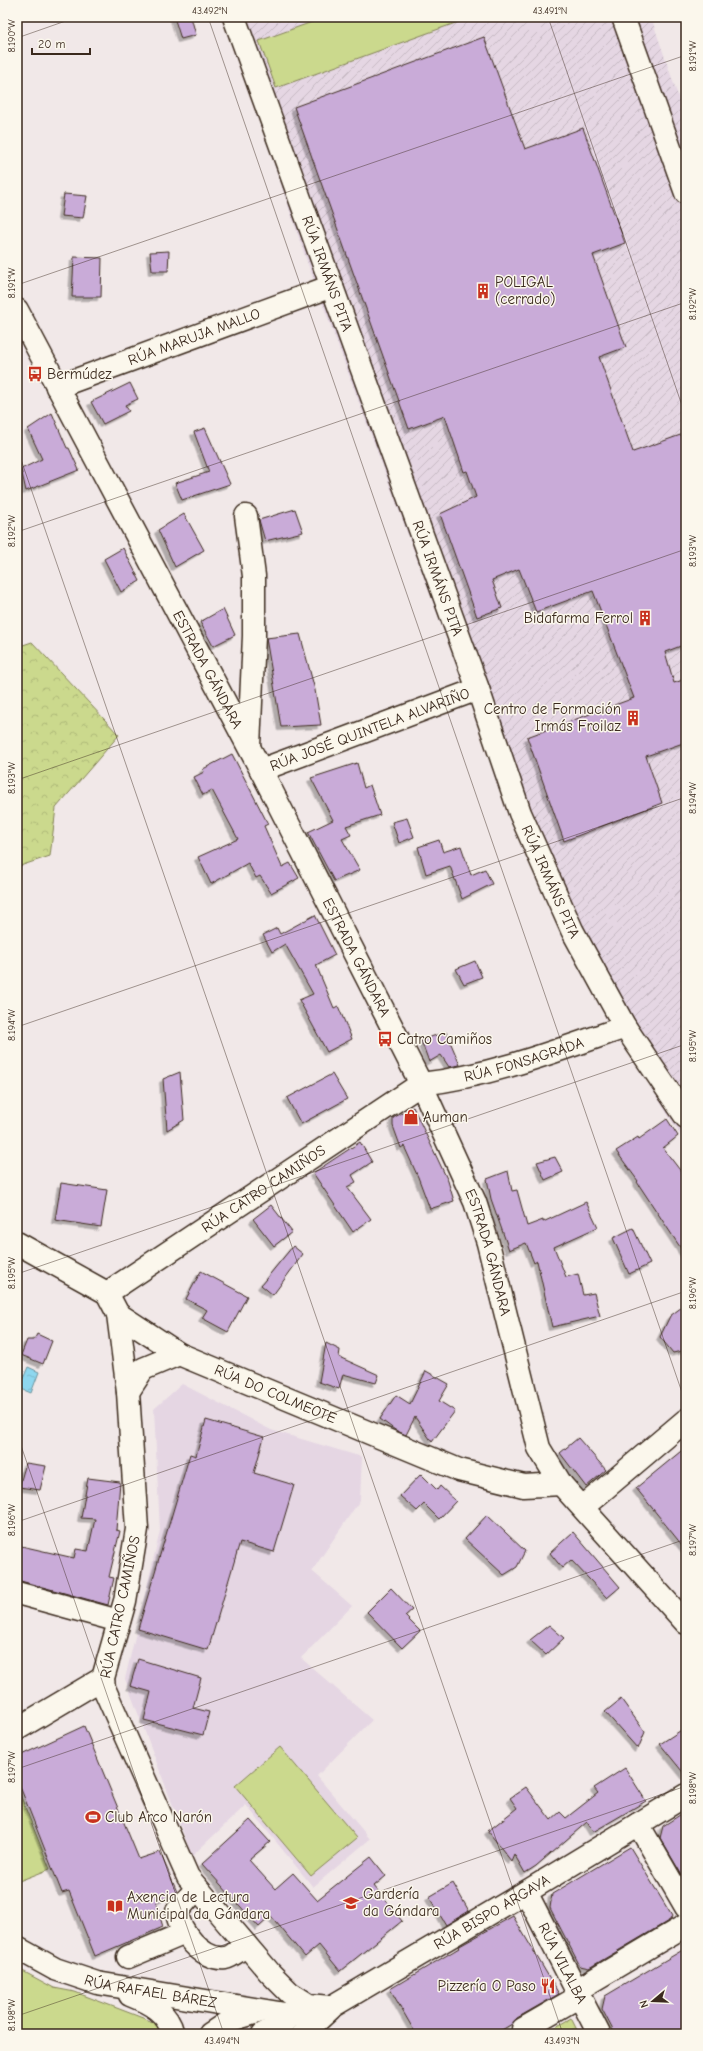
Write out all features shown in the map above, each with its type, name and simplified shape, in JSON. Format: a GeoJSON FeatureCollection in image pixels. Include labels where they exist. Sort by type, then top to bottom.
{"type":"FeatureCollection","features":[{"type":"Feature","properties":{"kind":"street","name":"RÚA IRMÁNS PITA"},"geometry":{"type":"LineString","coordinates":[[234,17],[478,689],[520,813],[572,930],[625,1027],[686,1117]]}},
{"type":"Feature","properties":{"kind":"street"},"geometry":{"type":"LineString","coordinates":[[624,17],[686,193]]}},
{"type":"Feature","properties":{"kind":"street","name":"RÚA MARUJA MALLO"},"geometry":{"type":"LineString","coordinates":[[56,387],[332,286]]}},
{"type":"Feature","properties":{"kind":"street","name":"ESTRADA GÁNDARA"},"geometry":{"type":"LineString","coordinates":[[17,310],[56,387],[249,747],[421,1084],[474,1202],[488,1243],[540,1448],[561,1484],[686,1623]]}},
{"type":"Feature","properties":{"kind":"street"},"geometry":{"type":"LineString","coordinates":[[246,516],[254,576],[254,636],[249,747]]}},
{"type":"Feature","properties":{"kind":"street","name":"RÚA JOSÉ QUINTELA ALVARIÑO"},"geometry":{"type":"LineString","coordinates":[[261,770],[478,689]]}},
{"type":"Feature","properties":{"kind":"street","name":"RÚA FONSAGRADA"},"geometry":{"type":"LineString","coordinates":[[421,1084],[457,1080],[568,1047],[625,1027]]}},
{"type":"Feature","properties":{"kind":"street","name":"RÚA CATRO CAMIÑOS"},"geometry":{"type":"LineString","coordinates":[[107,1293],[421,1084]]}},
{"type":"Feature","properties":{"kind":"street"},"geometry":{"type":"LineString","coordinates":[[17,1243],[107,1293]]}},
{"type":"Feature","properties":{"kind":"street","name":"RÚA DO COLMEOTE"},"geometry":{"type":"LineString","coordinates":[[107,1293],[118,1314],[179,1354],[459,1470],[524,1486],[561,1484]]}},
{"type":"Feature","properties":{"kind":"street","name":"RÚA CATRO CAMIÑOS"},"geometry":{"type":"LineString","coordinates":[[118,1314],[128,1392],[137,1529],[125,1601],[103,1678],[104,1688],[185,1870],[197,1888],[270,1973],[290,1993],[304,2003],[316,2006],[331,2007]]}},
{"type":"Feature","properties":{"kind":"street"},"geometry":{"type":"LineString","coordinates":[[128,1392],[143,1369],[179,1354]]}},
{"type":"Feature","properties":{"kind":"street"},"geometry":{"type":"LineString","coordinates":[[583,1507],[686,1420]]}},
{"type":"Feature","properties":{"kind":"street"},"geometry":{"type":"LineString","coordinates":[[17,1593],[119,1621]]}},
{"type":"Feature","properties":{"kind":"street"},"geometry":{"type":"LineString","coordinates":[[17,1729],[103,1678]]}},
{"type":"Feature","properties":{"kind":"street","name":"RÚA BISPO ARGAYA"},"geometry":{"type":"LineString","coordinates":[[291,2015],[309,2014],[331,2007],[526,1892],[686,1795]]}},
{"type":"Feature","properties":{"kind":"street"},"geometry":{"type":"LineString","coordinates":[[638,1824],[686,1907]]}},
{"type":"Feature","properties":{"kind":"street"},"geometry":{"type":"LineString","coordinates":[[197,1888],[176,1911],[177,1918],[185,1933],[202,1950],[220,1958],[227,1958],[246,1945]]}},
{"type":"Feature","properties":{"kind":"street","name":"RÚA VILALBA"},"geometry":{"type":"LineString","coordinates":[[526,1892],[599,2034]]}},
{"type":"Feature","properties":{"kind":"street"},"geometry":{"type":"LineString","coordinates":[[523,2029],[686,1925]]}},
{"type":"Feature","properties":{"kind":"street"},"geometry":{"type":"LineString","coordinates":[[128,1957],[185,1933]]}},
{"type":"Feature","properties":{"kind":"street","name":"RÚA RAFAEL BÁREZ"},"geometry":{"type":"LineString","coordinates":[[17,1948],[55,1969],[97,1983],[291,2015]]}},
{"type":"Feature","properties":{"kind":"street"},"geometry":{"type":"LineString","coordinates":[[210,2034],[240,2017],[264,2011],[274,2002],[274,1983],[270,1973]]}},
{"type":"Feature","properties":{"kind":"street"},"geometry":{"type":"LineString","coordinates":[[97,1983],[138,1998],[160,2011],[171,2027],[173,2034]]}},
{"type":"Feature","properties":{"kind":"street"},"geometry":{"type":"LineString","coordinates":[[303,2034],[331,2007]]}},
{"type":"Feature","properties":{"kind":"street"},"geometry":{"type":"LineString","coordinates":[[263,2034],[284,2023],[291,2015]]}},
{"type":"Feature","properties":{"kind":"shaded area"},"geometry":{"type":"Polygon","coordinates":[[[225,17],[651,17],[686,119],[686,1144],[591,990],[508,805],[306,259],[225,17]]]}},
{"type":"Feature","properties":{"kind":"shaded area"},"geometry":{"type":"Polygon","coordinates":[[[182,1384],[271,1430],[362,1457],[360,1500],[312,1571],[352,1606],[301,1658],[372,1720],[317,1776],[370,1839],[313,1887],[246,1805],[192,1856],[125,1679],[160,1531],[154,1409],[182,1384]]]}},
{"type":"Feature","properties":{"kind":"green space"},"geometry":{"type":"Polygon","coordinates":[[[326,17],[472,17],[276,88],[259,41],[326,17]]]}},
{"type":"Feature","properties":{"kind":"green space"},"geometry":{"type":"Polygon","coordinates":[[[32,642],[119,735],[56,808],[50,856],[17,867],[17,647],[32,642]]]}},
{"type":"Feature","properties":{"kind":"green space"},"geometry":{"type":"Polygon","coordinates":[[[280,1747],[357,1838],[311,1876],[235,1786],[280,1747]]]}},
{"type":"Feature","properties":{"kind":"green space"},"geometry":{"type":"Polygon","coordinates":[[[17,1787],[50,1869],[19,1881],[17,1879],[17,1787]]]}},
{"type":"Feature","properties":{"kind":"green space"},"geometry":{"type":"Polygon","coordinates":[[[17,1968],[54,1988],[75,1992],[157,2024],[159,2034],[17,2034],[17,1968]]]}},
{"type":"Feature","properties":{"kind":"green space"},"geometry":{"type":"Polygon","coordinates":[[[571,2018],[579,2034],[544,2034],[571,2018]]]}},
{"type":"Feature","properties":{"kind":"water"},"geometry":{"type":"Polygon","coordinates":[[[28,1367],[39,1372],[31,1393],[19,1388],[28,1367]]]}},
{"type":"Feature","properties":{"kind":"building"},"geometry":{"type":"Polygon","coordinates":[[[174,17],[191,17],[196,35],[181,39],[174,17]]]}},
{"type":"Feature","properties":{"kind":"building","name":"POLIGAL (cerrado)"},"geometry":{"type":"Polygon","coordinates":[[[484,37],[525,149],[583,128],[625,243],[593,255],[626,347],[599,357],[633,452],[686,433],[686,644],[665,652],[674,683],[686,679],[686,742],[646,756],[662,803],[564,841],[527,737],[634,698],[593,591],[536,612],[519,569],[492,580],[502,608],[477,617],[440,514],[476,497],[467,471],[464,472],[445,416],[409,429],[294,107],[484,37]]]}},
{"type":"Feature","properties":{"kind":"building"},"geometry":{"type":"Polygon","coordinates":[[[64,194],[87,196],[83,218],[61,216],[64,194]]]}},
{"type":"Feature","properties":{"kind":"building"},"geometry":{"type":"Polygon","coordinates":[[[169,251],[168,271],[152,271],[150,252],[169,251]]]}},
{"type":"Feature","properties":{"kind":"building"},"geometry":{"type":"Polygon","coordinates":[[[74,257],[102,258],[101,297],[72,297],[74,257]]]}},
{"type":"Feature","properties":{"kind":"building"},"geometry":{"type":"Polygon","coordinates":[[[130,383],[138,399],[125,405],[129,411],[103,424],[91,402],[130,383]]]}},
{"type":"Feature","properties":{"kind":"building"},"geometry":{"type":"Polygon","coordinates":[[[52,413],[67,448],[69,448],[79,470],[26,491],[21,469],[42,459],[28,429],[52,413]]]}},
{"type":"Feature","properties":{"kind":"building"},"geometry":{"type":"Polygon","coordinates":[[[205,428],[230,484],[182,500],[175,483],[209,472],[194,432],[205,428]]]}},
{"type":"Feature","properties":{"kind":"building"},"geometry":{"type":"Polygon","coordinates":[[[295,509],[303,532],[265,541],[259,520],[295,509]]]}},
{"type":"Feature","properties":{"kind":"building"},"geometry":{"type":"Polygon","coordinates":[[[184,514],[204,550],[175,567],[158,530],[184,514]]]}},
{"type":"Feature","properties":{"kind":"building"},"geometry":{"type":"Polygon","coordinates":[[[123,548],[140,581],[121,592],[104,559],[123,548]]]}},
{"type":"Feature","properties":{"kind":"building"},"geometry":{"type":"Polygon","coordinates":[[[223,609],[235,635],[213,646],[200,622],[223,609]]]}},
{"type":"Feature","properties":{"kind":"building"},"geometry":{"type":"Polygon","coordinates":[[[300,634],[315,690],[321,725],[281,727],[266,638],[300,634]]]}},
{"type":"Feature","properties":{"kind":"building"},"geometry":{"type":"Polygon","coordinates":[[[232,754],[268,824],[264,826],[282,867],[290,863],[299,878],[271,893],[260,876],[256,878],[248,863],[211,884],[198,857],[238,839],[212,790],[203,795],[194,777],[204,772],[203,769],[232,754]]]}},
{"type":"Feature","properties":{"kind":"building"},"geometry":{"type":"Polygon","coordinates":[[[357,763],[364,788],[370,785],[380,815],[346,826],[351,835],[342,839],[360,870],[334,881],[308,832],[333,820],[311,778],[357,763]]]}},
{"type":"Feature","properties":{"kind":"building"},"geometry":{"type":"Polygon","coordinates":[[[407,818],[414,837],[399,843],[392,822],[407,818]]]}},
{"type":"Feature","properties":{"kind":"building"},"geometry":{"type":"Polygon","coordinates":[[[439,840],[443,852],[461,846],[471,875],[485,869],[492,884],[462,899],[450,866],[426,874],[418,847],[439,840]]]}},
{"type":"Feature","properties":{"kind":"building"},"geometry":{"type":"Polygon","coordinates":[[[315,915],[335,955],[316,965],[334,1008],[338,1006],[352,1039],[327,1052],[299,1000],[313,994],[285,944],[272,952],[263,935],[277,928],[280,934],[315,915]]]}},
{"type":"Feature","properties":{"kind":"building"},"geometry":{"type":"Polygon","coordinates":[[[475,961],[482,977],[464,984],[456,969],[475,961]]]}},
{"type":"Feature","properties":{"kind":"building"},"geometry":{"type":"Polygon","coordinates":[[[446,1032],[460,1065],[449,1067],[441,1055],[429,1062],[421,1040],[446,1032]]]}},
{"type":"Feature","properties":{"kind":"building"},"geometry":{"type":"Polygon","coordinates":[[[180,1072],[184,1120],[167,1130],[163,1079],[180,1072]]]}},
{"type":"Feature","properties":{"kind":"building"},"geometry":{"type":"Polygon","coordinates":[[[332,1074],[347,1099],[301,1124],[287,1098],[332,1074]]]}},
{"type":"Feature","properties":{"kind":"building"},"geometry":{"type":"Polygon","coordinates":[[[413,1107],[448,1181],[454,1201],[430,1209],[418,1177],[404,1146],[401,1148],[393,1126],[393,1118],[413,1107]]]}},
{"type":"Feature","properties":{"kind":"building"},"geometry":{"type":"Polygon","coordinates":[[[667,1119],[678,1136],[663,1148],[686,1178],[686,1256],[637,1182],[638,1181],[616,1151],[638,1137],[639,1139],[667,1119]]]}},
{"type":"Feature","properties":{"kind":"building"},"geometry":{"type":"Polygon","coordinates":[[[360,1142],[372,1162],[352,1175],[356,1182],[347,1187],[371,1219],[353,1232],[313,1173],[360,1142]]]}},
{"type":"Feature","properties":{"kind":"building"},"geometry":{"type":"Polygon","coordinates":[[[555,1157],[563,1172],[545,1180],[537,1162],[555,1157]]]}},
{"type":"Feature","properties":{"kind":"building"},"geometry":{"type":"Polygon","coordinates":[[[508,1171],[512,1191],[517,1190],[527,1226],[543,1220],[543,1222],[586,1202],[598,1227],[554,1247],[566,1277],[578,1274],[583,1295],[594,1293],[600,1316],[552,1327],[537,1261],[534,1263],[526,1243],[509,1250],[491,1199],[487,1179],[508,1171]]]}},
{"type":"Feature","properties":{"kind":"building"},"geometry":{"type":"Polygon","coordinates":[[[61,1183],[107,1190],[101,1227],[55,1220],[61,1183]]]}},
{"type":"Feature","properties":{"kind":"building"},"geometry":{"type":"Polygon","coordinates":[[[271,1205],[292,1232],[274,1246],[253,1219],[271,1205]]]}},
{"type":"Feature","properties":{"kind":"building"},"geometry":{"type":"Polygon","coordinates":[[[633,1228],[650,1264],[629,1274],[613,1238],[633,1228]]]}},
{"type":"Feature","properties":{"kind":"building"},"geometry":{"type":"Polygon","coordinates":[[[293,1246],[303,1254],[273,1295],[261,1285],[293,1246]]]}},
{"type":"Feature","properties":{"kind":"building"},"geometry":{"type":"Polygon","coordinates":[[[201,1271],[247,1296],[228,1332],[202,1318],[207,1310],[186,1299],[201,1271]]]}},
{"type":"Feature","properties":{"kind":"building"},"geometry":{"type":"Polygon","coordinates":[[[686,1304],[686,1350],[673,1353],[660,1337],[670,1316],[686,1304]]]}},
{"type":"Feature","properties":{"kind":"building"},"geometry":{"type":"Polygon","coordinates":[[[37,1334],[52,1341],[43,1364],[21,1355],[27,1340],[34,1340],[37,1334]]]}},
{"type":"Feature","properties":{"kind":"building"},"geometry":{"type":"Polygon","coordinates":[[[326,1343],[340,1350],[339,1357],[379,1375],[376,1383],[343,1374],[339,1389],[319,1382],[326,1343]]]}},
{"type":"Feature","properties":{"kind":"building"},"geometry":{"type":"Polygon","coordinates":[[[426,1371],[449,1384],[439,1401],[455,1411],[432,1442],[415,1417],[406,1435],[395,1430],[380,1419],[396,1395],[410,1404],[426,1371]]]}},
{"type":"Feature","properties":{"kind":"building"},"geometry":{"type":"Polygon","coordinates":[[[206,1420],[264,1437],[254,1473],[294,1485],[274,1552],[240,1542],[208,1650],[138,1629],[190,1454],[196,1456],[206,1420]]]}},
{"type":"Feature","properties":{"kind":"building"},"geometry":{"type":"Polygon","coordinates":[[[578,1438],[606,1470],[586,1487],[560,1453],[578,1438]]]}},
{"type":"Feature","properties":{"kind":"building"},"geometry":{"type":"Polygon","coordinates":[[[686,1447],[686,1550],[636,1488],[686,1447]]]}},
{"type":"Feature","properties":{"kind":"building"},"geometry":{"type":"Polygon","coordinates":[[[26,1463],[46,1466],[40,1490],[19,1487],[26,1463]]]}},
{"type":"Feature","properties":{"kind":"building"},"geometry":{"type":"Polygon","coordinates":[[[421,1474],[437,1490],[440,1486],[456,1501],[439,1519],[424,1504],[417,1511],[400,1496],[421,1474]]]}},
{"type":"Feature","properties":{"kind":"building"},"geometry":{"type":"Polygon","coordinates":[[[88,1478],[120,1482],[116,1530],[120,1531],[109,1577],[114,1578],[108,1605],[17,1580],[17,1545],[74,1558],[76,1549],[88,1551],[95,1519],[81,1518],[88,1478]]]}},
{"type":"Feature","properties":{"kind":"building"},"geometry":{"type":"Polygon","coordinates":[[[487,1515],[525,1551],[517,1567],[504,1575],[465,1539],[487,1515]]]}},
{"type":"Feature","properties":{"kind":"building"},"geometry":{"type":"Polygon","coordinates":[[[573,1532],[620,1587],[607,1598],[571,1560],[562,1568],[550,1553],[573,1532]]]}},
{"type":"Feature","properties":{"kind":"building"},"geometry":{"type":"Polygon","coordinates":[[[391,1588],[412,1610],[405,1616],[420,1631],[402,1648],[367,1612],[391,1588]]]}},
{"type":"Feature","properties":{"kind":"building"},"geometry":{"type":"Polygon","coordinates":[[[549,1625],[564,1638],[546,1655],[530,1640],[549,1625]]]}},
{"type":"Feature","properties":{"kind":"building"},"geometry":{"type":"Polygon","coordinates":[[[138,1659],[201,1678],[193,1708],[209,1712],[203,1735],[144,1720],[151,1692],[130,1686],[138,1659]]]}},
{"type":"Feature","properties":{"kind":"building"},"geometry":{"type":"Polygon","coordinates":[[[621,1699],[645,1732],[638,1749],[605,1712],[621,1699]]]}},
{"type":"Feature","properties":{"kind":"building"},"geometry":{"type":"Polygon","coordinates":[[[84,1726],[139,1859],[160,1852],[177,1892],[156,1903],[163,1927],[95,1956],[69,1891],[62,1893],[17,1779],[17,1757],[84,1726]]]}},
{"type":"Feature","properties":{"kind":"building"},"geometry":{"type":"Polygon","coordinates":[[[686,1727],[686,1776],[660,1744],[686,1727]]]}},
{"type":"Feature","properties":{"kind":"building"},"geometry":{"type":"Polygon","coordinates":[[[625,1768],[646,1801],[593,1832],[587,1822],[536,1866],[525,1873],[514,1854],[511,1861],[488,1831],[517,1808],[510,1798],[526,1787],[551,1820],[560,1812],[566,1818],[598,1793],[594,1788],[625,1768]]]}},
{"type":"Feature","properties":{"kind":"building"},"geometry":{"type":"Polygon","coordinates":[[[686,1811],[686,1882],[660,1838],[663,1826],[686,1811]]]}},
{"type":"Feature","properties":{"kind":"building"},"geometry":{"type":"Polygon","coordinates":[[[250,1820],[270,1842],[249,1860],[275,1889],[293,1873],[317,1900],[371,1857],[386,1876],[374,1886],[402,1921],[340,1971],[319,1945],[305,1957],[271,1916],[259,1927],[202,1864],[250,1820]]]}},
{"type":"Feature","properties":{"kind":"building"},"geometry":{"type":"Polygon","coordinates":[[[630,1847],[672,1916],[670,1920],[589,1968],[580,1966],[550,1908],[552,1894],[630,1847]]]}},
{"type":"Feature","properties":{"kind":"building"},"geometry":{"type":"Polygon","coordinates":[[[453,1883],[469,1911],[446,1925],[429,1897],[453,1883]]]}},
{"type":"Feature","properties":{"kind":"building"},"geometry":{"type":"Polygon","coordinates":[[[513,1916],[559,1994],[517,2018],[512,2024],[495,2034],[416,2034],[390,1989],[459,1948],[458,1947],[513,1916]]]}},
{"type":"Feature","properties":{"kind":"building"},"geometry":{"type":"Polygon","coordinates":[[[686,1948],[686,2034],[615,2034],[602,2009],[605,1996],[686,1948]]]}},
{"type":"Feature","properties":{"kind":"place","name":"POLIGAL (cerrado)"},"geometry":{"type":"Point","coordinates":[483,291]}},
{"type":"Feature","properties":{"kind":"place","name":"Bermúdez"},"geometry":{"type":"Point","coordinates":[35,374]}},
{"type":"Feature","properties":{"kind":"place","name":"Bidafarma Ferrol"},"geometry":{"type":"Point","coordinates":[645,618]}},
{"type":"Feature","properties":{"kind":"place","name":"Centro de Formación Irmás Froilaz"},"geometry":{"type":"Point","coordinates":[633,718]}},
{"type":"Feature","properties":{"kind":"place","name":"Catro Camiños"},"geometry":{"type":"Point","coordinates":[385,1039]}},
{"type":"Feature","properties":{"kind":"place","name":"Auman"},"geometry":{"type":"Point","coordinates":[411,1117]}},
{"type":"Feature","properties":{"kind":"place","name":"Club Arco Narón"},"geometry":{"type":"Point","coordinates":[93,1817]}},
{"type":"Feature","properties":{"kind":"place","name":"Gardería da Gándara"},"geometry":{"type":"Point","coordinates":[351,1903]}},
{"type":"Feature","properties":{"kind":"place","name":"Axencia de Lectura Municipal da Gándara"},"geometry":{"type":"Point","coordinates":[115,1906]}},
{"type":"Feature","properties":{"kind":"place","name":"Pizzería O Paso"},"geometry":{"type":"Point","coordinates":[548,1986]}}]}
